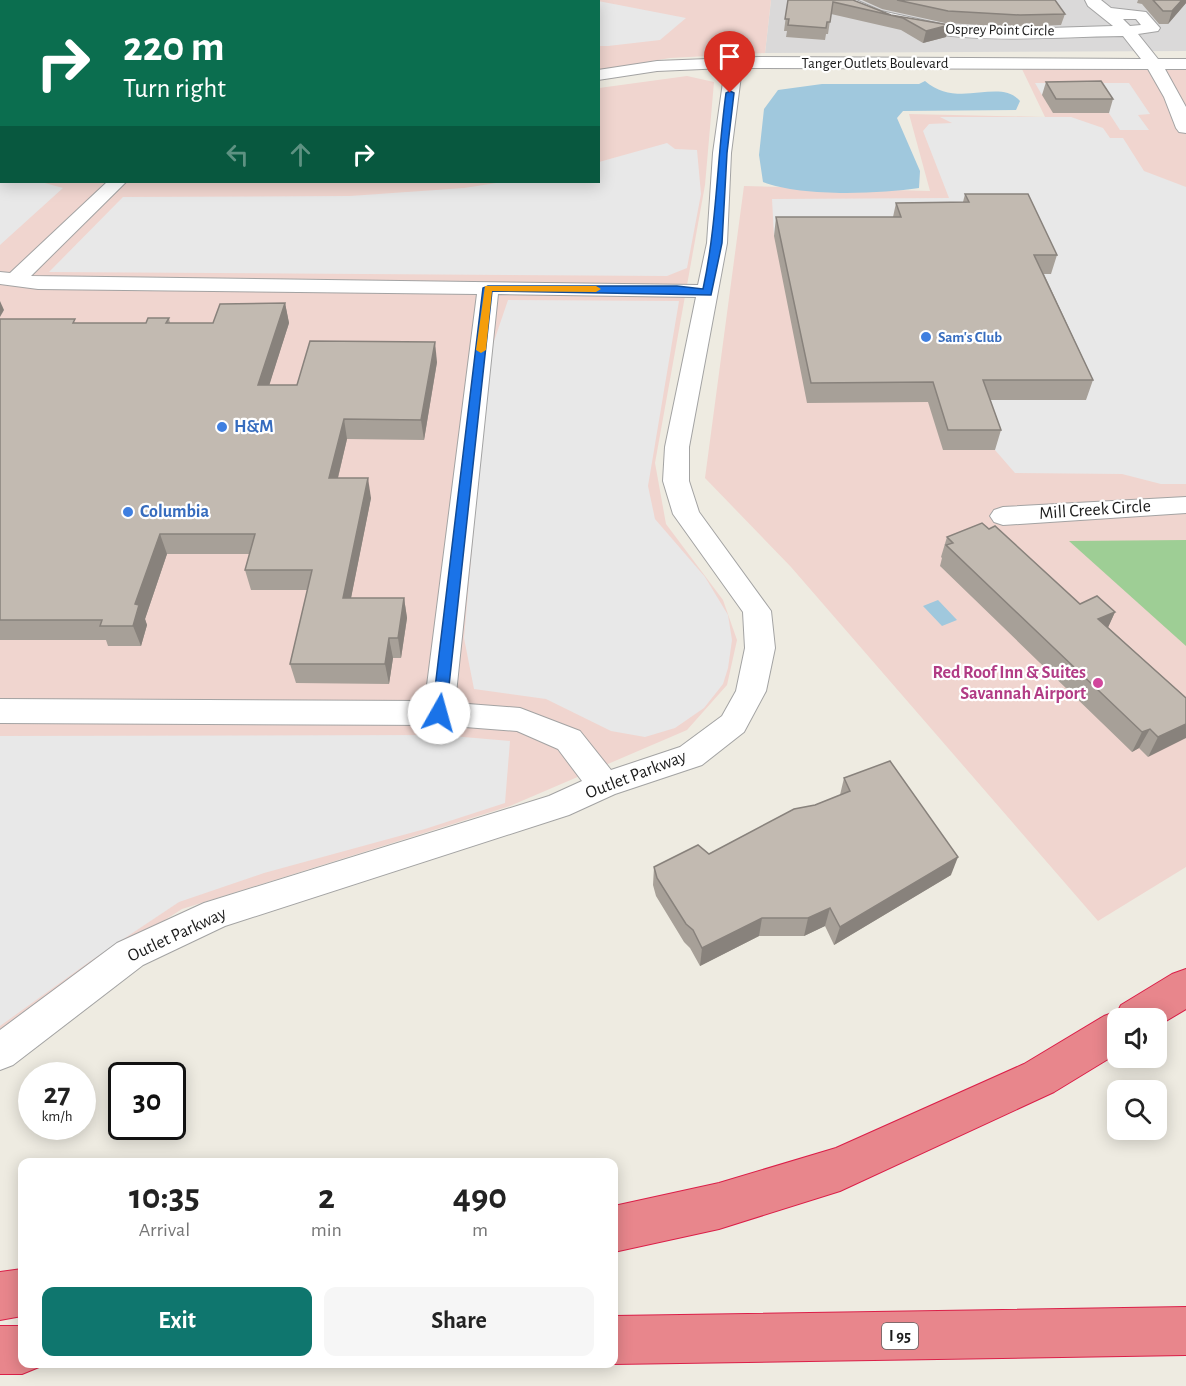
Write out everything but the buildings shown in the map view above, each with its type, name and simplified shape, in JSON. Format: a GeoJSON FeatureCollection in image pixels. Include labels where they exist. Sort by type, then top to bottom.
{"type":"FeatureCollection","features":[{"type":"Feature","properties":{"kind":"highway"},"geometry":{"type":"LineString","coordinates":[[1152,1008],[1186,987]]}},
{"type":"Feature","properties":{"kind":"highway"},"geometry":{"type":"LineString","coordinates":[[618,1227],[719,1206],[840,1169],[1039,1078],[1107,1037]]}},
{"type":"Feature","properties":{"kind":"highway"},"geometry":{"type":"LineString","coordinates":[[0,1296],[18,1294]]}},
{"type":"Feature","properties":{"kind":"highway","name":"I 95"},"geometry":{"type":"LineString","coordinates":[[618,1340],[1186,1331]]}},
{"type":"Feature","properties":{"kind":"highway"},"geometry":{"type":"LineString","coordinates":[[0,1350],[18,1350]]}},
{"type":"Feature","properties":{"kind":"street","name":"Osprey Point Circle"},"geometry":{"type":"LineString","coordinates":[[843,0],[867,12],[937,29],[971,32],[1133,31]]}},
{"type":"Feature","properties":{"kind":"street"},"geometry":{"type":"LineString","coordinates":[[1093,0],[1127,14],[1133,31]]}},
{"type":"Feature","properties":{"kind":"street"},"geometry":{"type":"LineString","coordinates":[[1093,0],[1093,3],[1133,31],[1160,64],[1186,87]]}},
{"type":"Feature","properties":{"kind":"street"},"geometry":{"type":"LineString","coordinates":[[1110,13],[1127,14]]}},
{"type":"Feature","properties":{"kind":"street","name":"Tanger Outlets Boulevard"},"geometry":{"type":"LineString","coordinates":[[600,75],[657,66],[734,63],[1186,64]]}},
{"type":"Feature","properties":{"kind":"street","name":"Outlet Parkway"},"geometry":{"type":"LineString","coordinates":[[0,1052],[130,954],[216,914],[558,806],[603,785],[691,756],[733,724],[751,691],[760,648],[757,611],[686,514],[676,481],[677,447],[717,243],[722,153],[734,63]]}},
{"type":"Feature","properties":{"kind":"street"},"geometry":{"type":"LineString","coordinates":[[1160,64],[1185,127],[1175,146]]}},
{"type":"Feature","properties":{"kind":"street"},"geometry":{"type":"LineString","coordinates":[[25,244],[90,183]]}},
{"type":"Feature","properties":{"kind":"street"},"geometry":{"type":"LineString","coordinates":[[6,271],[116,183]]}},
{"type":"Feature","properties":{"kind":"street"},"geometry":{"type":"LineString","coordinates":[[6,271],[38,283],[677,289],[707,292]]}},
{"type":"Feature","properties":{"kind":"street"},"geometry":{"type":"LineString","coordinates":[[439,713],[488,288]]}},
{"type":"Feature","properties":{"kind":"street","name":"Mill Creek Circle"},"geometry":{"type":"LineString","coordinates":[[1003,516],[1186,505]]}},
{"type":"Feature","properties":{"kind":"street"},"geometry":{"type":"LineString","coordinates":[[0,711],[439,713],[520,720],[569,740],[603,785]]}},
{"type":"Feature","properties":{"kind":"shaded area"},"geometry":{"type":"Polygon","coordinates":[[[600,0],[771,0],[765,53],[670,58],[600,70],[600,0]]]}},
{"type":"Feature","properties":{"kind":"shaded area"},"geometry":{"type":"Polygon","coordinates":[[[771,0],[1186,0],[1186,51],[765,53],[771,0]]]}},
{"type":"Feature","properties":{"kind":"shaded area"},"geometry":{"type":"Polygon","coordinates":[[[600,1],[686,18],[660,40],[600,46],[600,1]]]}},
{"type":"Feature","properties":{"kind":"shaded area"},"geometry":{"type":"Polygon","coordinates":[[[1186,66],[1186,867],[1098,921],[791,567],[705,478],[744,186],[930,191],[909,114],[1045,117],[1021,67],[1186,66]]]}},
{"type":"Feature","properties":{"kind":"shaded area"},"geometry":{"type":"Polygon","coordinates":[[[687,76],[714,82],[705,185],[655,463],[666,524],[723,600],[737,640],[727,685],[687,730],[510,806],[182,909],[87,970],[0,1031],[0,183],[600,183],[600,88],[687,76]]]}},
{"type":"Feature","properties":{"kind":"shaded area"},"geometry":{"type":"Polygon","coordinates":[[[1035,83],[1129,83],[1150,114],[1138,115],[1149,130],[1120,130],[1097,95],[1042,95],[1035,83]]]}},
{"type":"Feature","properties":{"kind":"shaded area"},"geometry":{"type":"Polygon","coordinates":[[[940,117],[1071,117],[1103,128],[1110,138],[1123,138],[1144,171],[1186,187],[1186,484],[1161,484],[1122,474],[1015,473],[995,450],[977,400],[1086,399],[774,236],[772,199],[949,198],[923,131],[929,124],[952,123],[940,117]]]}},
{"type":"Feature","properties":{"kind":"shaded area"},"geometry":{"type":"Polygon","coordinates":[[[667,143],[675,149],[697,150],[701,194],[687,268],[667,276],[49,272],[123,197],[350,196],[464,188],[496,183],[600,183],[600,162],[667,143]]]}},
{"type":"Feature","properties":{"kind":"shaded area"},"geometry":{"type":"Polygon","coordinates":[[[0,183],[45,183],[63,188],[0,245],[0,183]]]}},
{"type":"Feature","properties":{"kind":"shaded area"},"geometry":{"type":"Polygon","coordinates":[[[508,300],[679,301],[648,486],[655,519],[705,577],[728,615],[732,640],[723,684],[704,708],[675,728],[645,737],[611,731],[546,699],[474,689],[464,638],[489,356],[508,300]]]}},
{"type":"Feature","properties":{"kind":"shaded area"},"geometry":{"type":"Polygon","coordinates":[[[440,735],[510,741],[505,803],[425,829],[264,873],[179,902],[89,962],[0,1026],[0,736],[440,735]]]}},
{"type":"Feature","properties":{"kind":"green space"},"geometry":{"type":"Polygon","coordinates":[[[1186,540],[1186,646],[1069,541],[1186,540]]]}},
{"type":"Feature","properties":{"kind":"water"},"geometry":{"type":"Polygon","coordinates":[[[925,81],[938,89],[951,93],[1001,92],[1011,94],[1020,101],[1016,110],[903,111],[897,118],[920,171],[919,188],[840,193],[798,190],[763,182],[759,155],[764,109],[778,90],[822,84],[919,84],[925,81]]]}},
{"type":"Feature","properties":{"kind":"water"},"geometry":{"type":"Polygon","coordinates":[[[938,600],[957,620],[942,626],[923,606],[938,600]]]}},
{"type":"Feature","properties":{"kind":"slow traffic"},"geometry":{"type":"LineString","coordinates":[[481,350],[488,288],[596,289]]}},
{"type":"Feature","properties":{"kind":"place","name":"Sam's Club"},"geometry":{"type":"Point","coordinates":[926,337]}},
{"type":"Feature","properties":{"kind":"place","name":"H&M"},"geometry":{"type":"Point","coordinates":[222,427]}},
{"type":"Feature","properties":{"kind":"place","name":"Columbia"},"geometry":{"type":"Point","coordinates":[128,512]}},
{"type":"Feature","properties":{"kind":"place","name":"Red Roof Inn & Suites Savannah Airport"},"geometry":{"type":"Point","coordinates":[1098,683]}},
{"type":"Feature","properties":{"kind":"route"},"geometry":{"type":"LineString","coordinates":[[439,713],[488,288],[677,289],[707,292],[717,243],[722,153],[730,93]]}}]}
